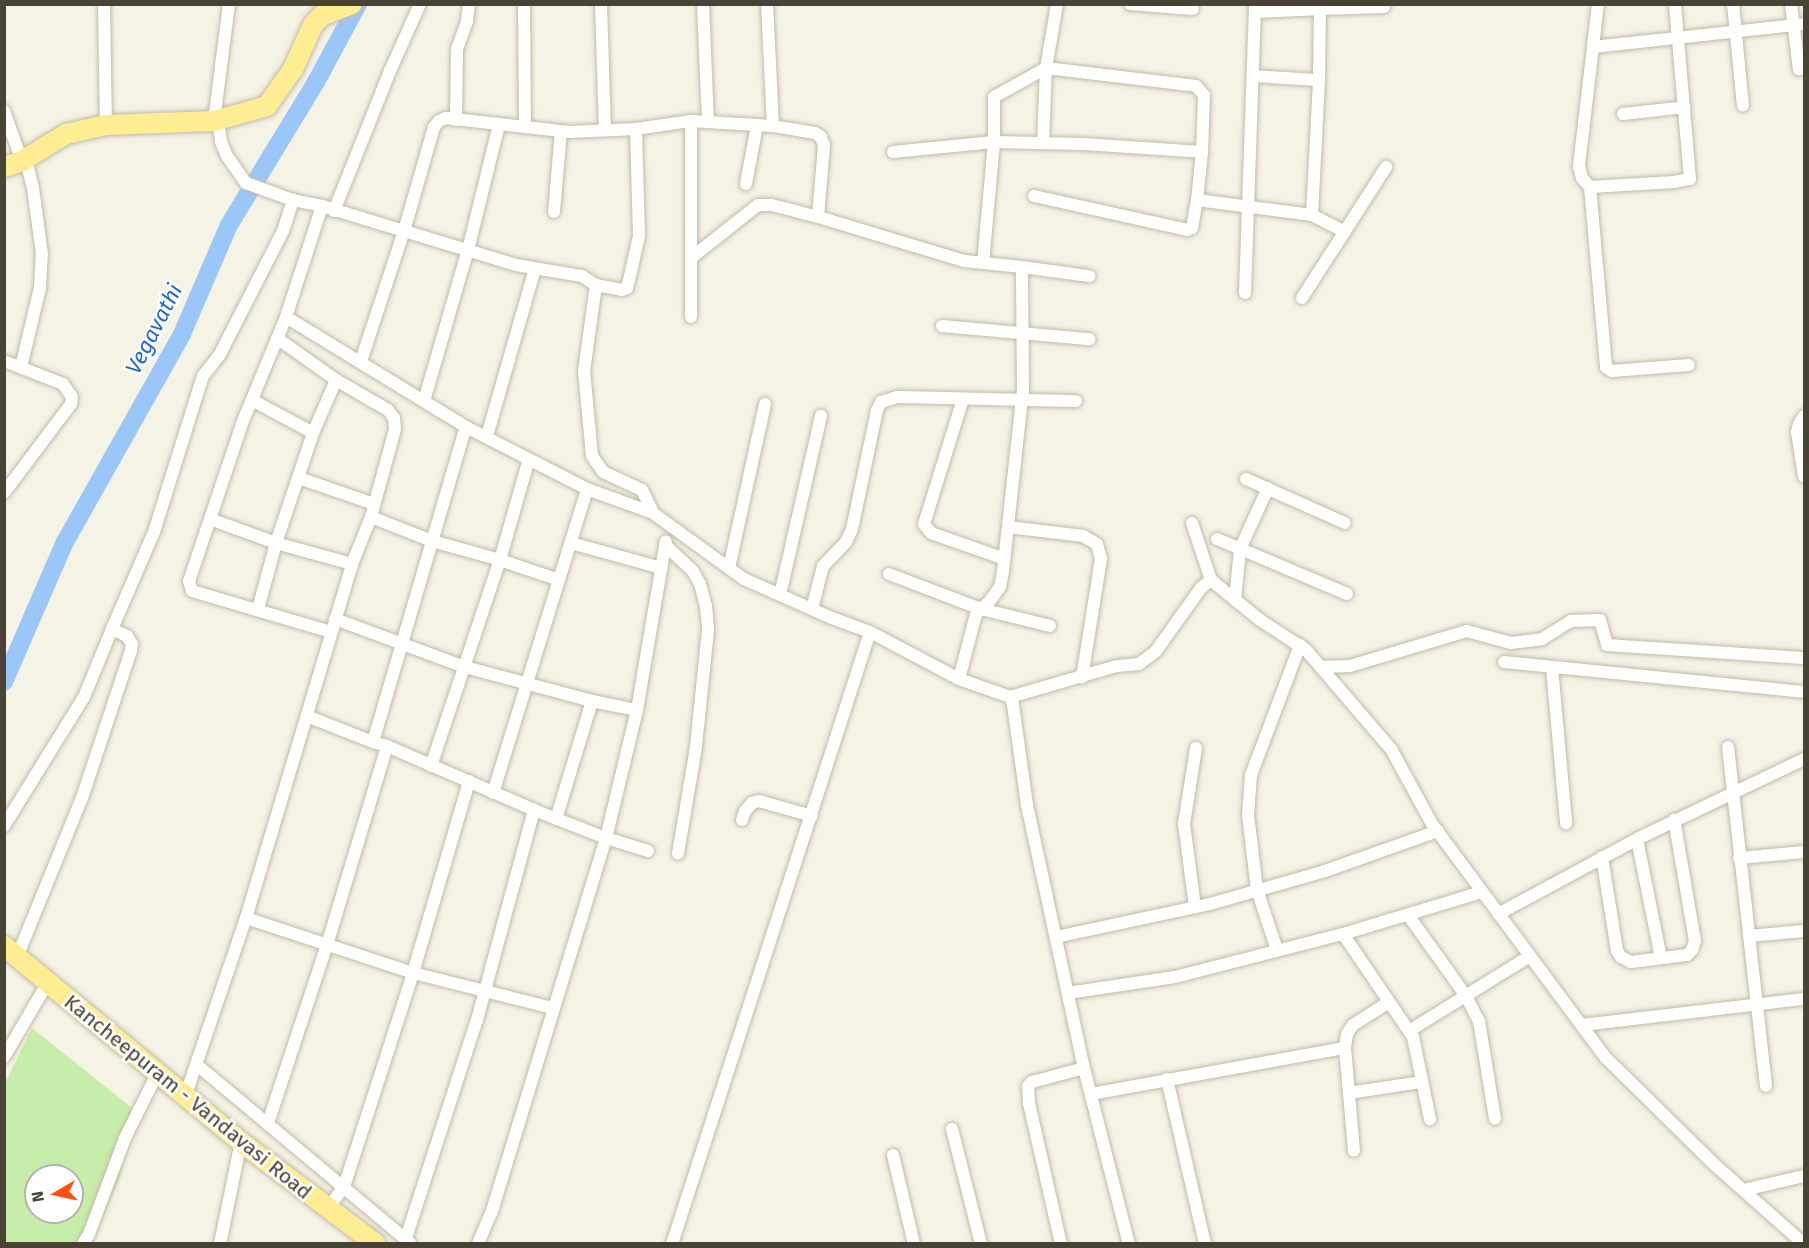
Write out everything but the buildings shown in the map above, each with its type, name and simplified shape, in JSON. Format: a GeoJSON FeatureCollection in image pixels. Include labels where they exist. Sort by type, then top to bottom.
{"type":"FeatureCollection","features":[{"type":"Feature","properties":{"kind":"main road"},"geometry":{"type":"LineString","coordinates":[[17,162],[66,134],[106,125],[216,120],[267,106],[293,69],[313,25],[331,11],[352,4]]}},
{"type":"Feature","properties":{"kind":"main road","name":"Kancheepuram - Vandavasi Road"},"geometry":{"type":"LineString","coordinates":[[11,952],[241,1142],[376,1244]]}},
{"type":"Feature","properties":{"kind":"street"},"geometry":{"type":"LineString","coordinates":[[104,4],[106,125]]}},
{"type":"Feature","properties":{"kind":"street"},"geometry":{"type":"LineString","coordinates":[[229,4],[216,120],[221,142],[227,156],[246,183],[288,198],[535,269],[582,276],[596,285],[622,290],[627,288],[639,236],[636,129]]}},
{"type":"Feature","properties":{"kind":"street"},"geometry":{"type":"LineString","coordinates":[[334,211],[390,71],[420,4]]}},
{"type":"Feature","properties":{"kind":"street"},"geometry":{"type":"LineString","coordinates":[[456,120],[457,49],[467,21],[469,4]]}},
{"type":"Feature","properties":{"kind":"street"},"geometry":{"type":"LineString","coordinates":[[524,4],[525,127]]}},
{"type":"Feature","properties":{"kind":"street"},"geometry":{"type":"LineString","coordinates":[[601,4],[605,130]]}},
{"type":"Feature","properties":{"kind":"street"},"geometry":{"type":"LineString","coordinates":[[703,4],[708,122]]}},
{"type":"Feature","properties":{"kind":"street"},"geometry":{"type":"LineString","coordinates":[[766,4],[773,126]]}},
{"type":"Feature","properties":{"kind":"street"},"geometry":{"type":"LineString","coordinates":[[1043,143],[1046,68],[1057,4]]}},
{"type":"Feature","properties":{"kind":"street"},"geometry":{"type":"LineString","coordinates":[[1130,4],[1193,9]]}},
{"type":"Feature","properties":{"kind":"street"},"geometry":{"type":"LineString","coordinates":[[1598,4],[1579,166],[1582,178],[1590,187],[1606,367],[1612,371],[1689,365]]}},
{"type":"Feature","properties":{"kind":"street"},"geometry":{"type":"LineString","coordinates":[[1590,187],[1690,179],[1675,4]]}},
{"type":"Feature","properties":{"kind":"street"},"geometry":{"type":"LineString","coordinates":[[1733,4],[1743,106]]}},
{"type":"Feature","properties":{"kind":"street"},"geometry":{"type":"LineString","coordinates":[[1791,4],[1799,24],[1799,70]]}},
{"type":"Feature","properties":{"kind":"street"},"geometry":{"type":"LineString","coordinates":[[1245,293],[1255,8],[1384,7]]}},
{"type":"Feature","properties":{"kind":"street"},"geometry":{"type":"LineString","coordinates":[[1312,215],[1320,9]]}},
{"type":"Feature","properties":{"kind":"street"},"geometry":{"type":"LineString","coordinates":[[1593,47],[1799,24]]}},
{"type":"Feature","properties":{"kind":"street"},"geometry":{"type":"LineString","coordinates":[[983,263],[994,142],[993,97],[1046,68],[1196,86],[1202,89],[1204,95],[1202,152],[1192,228],[1188,230],[1034,196]]}},
{"type":"Feature","properties":{"kind":"street"},"geometry":{"type":"LineString","coordinates":[[1253,76],[1319,80]]}},
{"type":"Feature","properties":{"kind":"street"},"geometry":{"type":"LineString","coordinates":[[1623,114],[1685,106]]}},
{"type":"Feature","properties":{"kind":"street"},"geometry":{"type":"LineString","coordinates":[[4,111],[17,162],[33,188],[42,254],[40,288],[21,367]]}},
{"type":"Feature","properties":{"kind":"street"},"geometry":{"type":"LineString","coordinates":[[361,361],[404,231],[434,127],[446,118],[561,131],[636,129],[691,121],[773,126],[815,133],[821,137],[824,145],[818,217]]}},
{"type":"Feature","properties":{"kind":"street"},"geometry":{"type":"LineString","coordinates":[[691,121],[691,317]]}},
{"type":"Feature","properties":{"kind":"street"},"geometry":{"type":"LineString","coordinates":[[424,401],[468,250],[499,125]]}},
{"type":"Feature","properties":{"kind":"street"},"geometry":{"type":"LineString","coordinates":[[746,184],[757,125]]}},
{"type":"Feature","properties":{"kind":"street"},"geometry":{"type":"LineString","coordinates":[[554,212],[561,131]]}},
{"type":"Feature","properties":{"kind":"street"},"geometry":{"type":"LineString","coordinates":[[893,152],[994,142],[1202,152]]}},
{"type":"Feature","properties":{"kind":"street"},"geometry":{"type":"LineString","coordinates":[[1302,298],[1386,167]]}},
{"type":"Feature","properties":{"kind":"street"},"geometry":{"type":"LineString","coordinates":[[4,826],[84,697],[154,532],[203,376],[220,354],[283,231],[288,198]]}},
{"type":"Feature","properties":{"kind":"street"},"geometry":{"type":"LineString","coordinates":[[1197,200],[1249,209],[1312,215],[1345,232]]}},
{"type":"Feature","properties":{"kind":"street"},"geometry":{"type":"LineString","coordinates":[[691,258],[758,205],[772,205],[936,254],[983,263],[1089,276]]}},
{"type":"Feature","properties":{"kind":"street"},"geometry":{"type":"LineString","coordinates":[[322,206],[286,317],[252,400],[189,586],[192,591],[332,632]]}},
{"type":"Feature","properties":{"kind":"street"},"geometry":{"type":"LineString","coordinates":[[959,679],[976,614],[1000,587],[1005,558],[1022,398],[1022,267]]}},
{"type":"Feature","properties":{"kind":"street"},"geometry":{"type":"LineString","coordinates":[[487,436],[535,269]]}},
{"type":"Feature","properties":{"kind":"street"},"geometry":{"type":"LineString","coordinates":[[596,285],[584,371],[592,456],[603,472],[642,490],[653,513]]}},
{"type":"Feature","properties":{"kind":"street"},"geometry":{"type":"LineString","coordinates":[[286,317],[466,427],[588,489],[653,513],[744,579],[870,632],[959,679],[1010,697],[1117,666],[1139,664],[1156,651],[1201,588],[1211,580]]}},
{"type":"Feature","properties":{"kind":"street"},"geometry":{"type":"LineString","coordinates":[[942,326],[1089,339]]}},
{"type":"Feature","properties":{"kind":"street"},"geometry":{"type":"LineString","coordinates":[[185,1097],[246,918],[352,564],[371,517],[395,429],[394,418],[388,410],[336,380],[277,338]]}},
{"type":"Feature","properties":{"kind":"street"},"geometry":{"type":"LineString","coordinates":[[4,361],[63,384],[72,397],[70,404],[4,493]]}},
{"type":"Feature","properties":{"kind":"street"},"geometry":{"type":"LineString","coordinates":[[258,609],[276,543],[313,433],[336,380]]}},
{"type":"Feature","properties":{"kind":"street"},"geometry":{"type":"LineString","coordinates":[[812,609],[824,566],[846,542],[852,529],[881,402],[897,397],[1076,401]]}},
{"type":"Feature","properties":{"kind":"street"},"geometry":{"type":"LineString","coordinates":[[963,399],[924,524],[931,533],[1005,558]]}},
{"type":"Feature","properties":{"kind":"street"},"geometry":{"type":"LineString","coordinates":[[252,400],[313,433]]}},
{"type":"Feature","properties":{"kind":"street"},"geometry":{"type":"LineString","coordinates":[[729,568],[765,404]]}},
{"type":"Feature","properties":{"kind":"street"},"geometry":{"type":"LineString","coordinates":[[780,595],[821,416]]}},
{"type":"Feature","properties":{"kind":"street"},"geometry":{"type":"LineString","coordinates":[[1804,416],[1797,432],[1804,476]]}},
{"type":"Feature","properties":{"kind":"street"},"geometry":{"type":"LineString","coordinates":[[373,742],[466,427]]}},
{"type":"Feature","properties":{"kind":"street"},"geometry":{"type":"LineString","coordinates":[[432,766],[500,560],[529,459]]}},
{"type":"Feature","properties":{"kind":"street"},"geometry":{"type":"LineString","coordinates":[[299,478],[374,504]]}},
{"type":"Feature","properties":{"kind":"street"},"geometry":{"type":"LineString","coordinates":[[1246,479],[1346,523]]}},
{"type":"Feature","properties":{"kind":"street"},"geometry":{"type":"LineString","coordinates":[[1235,600],[1240,549],[1268,488]]}},
{"type":"Feature","properties":{"kind":"street"},"geometry":{"type":"LineString","coordinates":[[493,793],[588,489]]}},
{"type":"Feature","properties":{"kind":"street"},"geometry":{"type":"LineString","coordinates":[[371,517],[432,541],[559,580]]}},
{"type":"Feature","properties":{"kind":"street"},"geometry":{"type":"LineString","coordinates":[[210,519],[276,543],[352,564]]}},
{"type":"Feature","properties":{"kind":"street"},"geometry":{"type":"LineString","coordinates":[[1192,523],[1211,580],[1235,600],[1299,645],[1321,667],[1390,749],[1438,831],[1606,1058],[1804,1244]]}},
{"type":"Feature","properties":{"kind":"street"},"geometry":{"type":"LineString","coordinates":[[478,1244],[491,1214],[552,1008],[606,838],[638,710],[668,525]]}},
{"type":"Feature","properties":{"kind":"street"},"geometry":{"type":"LineString","coordinates":[[1008,527],[1083,536],[1097,544],[1101,559],[1082,677]]}},
{"type":"Feature","properties":{"kind":"street"},"geometry":{"type":"LineString","coordinates":[[1217,539],[1347,594]]}},
{"type":"Feature","properties":{"kind":"street"},"geometry":{"type":"LineString","coordinates":[[571,543],[662,568]]}},
{"type":"Feature","properties":{"kind":"street"},"geometry":{"type":"LineString","coordinates":[[665,545],[693,571],[700,584],[708,630],[696,747],[678,853]]}},
{"type":"Feature","properties":{"kind":"street"},"geometry":{"type":"LineString","coordinates":[[889,574],[981,609],[1050,626]]}},
{"type":"Feature","properties":{"kind":"street"},"geometry":{"type":"LineString","coordinates":[[335,619],[402,646],[465,667],[527,685],[638,710]]}},
{"type":"Feature","properties":{"kind":"street"},"geometry":{"type":"LineString","coordinates":[[1321,667],[1350,666],[1467,631],[1511,643],[1542,639],[1571,621],[1600,620],[1607,645],[1804,658]]}},
{"type":"Feature","properties":{"kind":"street"},"geometry":{"type":"LineString","coordinates":[[11,952],[82,798],[131,651],[132,644],[127,636],[112,628]]}},
{"type":"Feature","properties":{"kind":"street"},"geometry":{"type":"LineString","coordinates":[[672,1244],[870,632]]}},
{"type":"Feature","properties":{"kind":"street"},"geometry":{"type":"LineString","coordinates":[[1277,950],[1257,891],[1248,814],[1251,774],[1299,645]]}},
{"type":"Feature","properties":{"kind":"street"},"geometry":{"type":"LineString","coordinates":[[1504,662],[1804,692]]}},
{"type":"Feature","properties":{"kind":"street"},"geometry":{"type":"LineString","coordinates":[[1552,668],[1566,823]]}},
{"type":"Feature","properties":{"kind":"street"},"geometry":{"type":"LineString","coordinates":[[1010,697],[1027,805],[1084,1068],[1129,1244]]}},
{"type":"Feature","properties":{"kind":"street"},"geometry":{"type":"LineString","coordinates":[[556,819],[592,701]]}},
{"type":"Feature","properties":{"kind":"street"},"geometry":{"type":"LineString","coordinates":[[308,716],[387,746],[556,819],[648,851]]}},
{"type":"Feature","properties":{"kind":"street"},"geometry":{"type":"LineString","coordinates":[[268,1123],[327,945],[387,746]]}},
{"type":"Feature","properties":{"kind":"street"},"geometry":{"type":"LineString","coordinates":[[1728,747],[1766,1086]]}},
{"type":"Feature","properties":{"kind":"street"},"geometry":{"type":"LineString","coordinates":[[1195,908],[1184,824],[1196,748]]}},
{"type":"Feature","properties":{"kind":"street"},"geometry":{"type":"LineString","coordinates":[[1498,914],[1674,820],[1804,759]]}},
{"type":"Feature","properties":{"kind":"street"},"geometry":{"type":"LineString","coordinates":[[328,1208],[344,1187],[413,973],[469,781]]}},
{"type":"Feature","properties":{"kind":"street"},"geometry":{"type":"LineString","coordinates":[[742,820],[745,811],[752,803],[759,801],[812,816]]}},
{"type":"Feature","properties":{"kind":"street"},"geometry":{"type":"LineString","coordinates":[[196,1064],[409,1241],[485,991],[534,810]]}},
{"type":"Feature","properties":{"kind":"street"},"geometry":{"type":"LineString","coordinates":[[1602,857],[1617,951],[1631,962],[1687,955],[1692,950],[1695,941],[1674,820]]}},
{"type":"Feature","properties":{"kind":"street"},"geometry":{"type":"LineString","coordinates":[[1056,937],[1195,908],[1257,891],[1325,871],[1438,831]]}},
{"type":"Feature","properties":{"kind":"street"},"geometry":{"type":"LineString","coordinates":[[1637,839],[1660,958]]}},
{"type":"Feature","properties":{"kind":"street"},"geometry":{"type":"LineString","coordinates":[[1739,858],[1804,852]]}},
{"type":"Feature","properties":{"kind":"street"},"geometry":{"type":"LineString","coordinates":[[1068,993],[1180,976],[1343,934],[1482,892]]}},
{"type":"Feature","properties":{"kind":"street"},"geometry":{"type":"LineString","coordinates":[[1408,915],[1466,996],[1483,1035],[1495,1119]]}},
{"type":"Feature","properties":{"kind":"street"},"geometry":{"type":"LineString","coordinates":[[246,918],[413,973],[552,1008]]}},
{"type":"Feature","properties":{"kind":"street"},"geometry":{"type":"LineString","coordinates":[[1749,936],[1804,931]]}},
{"type":"Feature","properties":{"kind":"street"},"geometry":{"type":"LineString","coordinates":[[1343,934],[1413,1037],[1430,1119]]}},
{"type":"Feature","properties":{"kind":"street"},"geometry":{"type":"LineString","coordinates":[[1409,1031],[1530,956]]}},
{"type":"Feature","properties":{"kind":"street"},"geometry":{"type":"LineString","coordinates":[[4,1057],[47,984]]}},
{"type":"Feature","properties":{"kind":"street"},"geometry":{"type":"LineString","coordinates":[[1582,1025],[1804,999]]}},
{"type":"Feature","properties":{"kind":"street"},"geometry":{"type":"LineString","coordinates":[[1354,1151],[1345,1048],[1347,1034],[1353,1024],[1389,1002]]}},
{"type":"Feature","properties":{"kind":"street"},"geometry":{"type":"LineString","coordinates":[[1091,1095],[1221,1069],[1345,1048]]}},
{"type":"Feature","properties":{"kind":"street"},"geometry":{"type":"LineString","coordinates":[[1061,1244],[1029,1103],[1028,1086],[1032,1082],[1084,1068]]}},
{"type":"Feature","properties":{"kind":"street"},"geometry":{"type":"LineString","coordinates":[[83,1244],[89,1234],[125,1138],[157,1074]]}},
{"type":"Feature","properties":{"kind":"street"},"geometry":{"type":"LineString","coordinates":[[1167,1079],[1205,1244]]}},
{"type":"Feature","properties":{"kind":"street"},"geometry":{"type":"LineString","coordinates":[[1349,1094],[1422,1082]]}},
{"type":"Feature","properties":{"kind":"street"},"geometry":{"type":"LineString","coordinates":[[952,1129],[981,1244]]}},
{"type":"Feature","properties":{"kind":"street"},"geometry":{"type":"LineString","coordinates":[[220,1244],[241,1142]]}},
{"type":"Feature","properties":{"kind":"street"},"geometry":{"type":"LineString","coordinates":[[893,1155],[914,1244]]}},
{"type":"Feature","properties":{"kind":"street"},"geometry":{"type":"LineString","coordinates":[[1744,1190],[1804,1176]]}},
{"type":"Feature","properties":{"kind":"green space"},"geometry":{"type":"Polygon","coordinates":[[[32,1028],[132,1108],[120,1177],[92,1243],[5,1243],[4,1085],[32,1028]]]}},
{"type":"Feature","properties":{"kind":"waterway","name":"Vegavathi"},"geometry":{"type":"LineString","coordinates":[[4,682],[65,542],[182,334],[229,225],[316,82],[358,4]]}}]}
